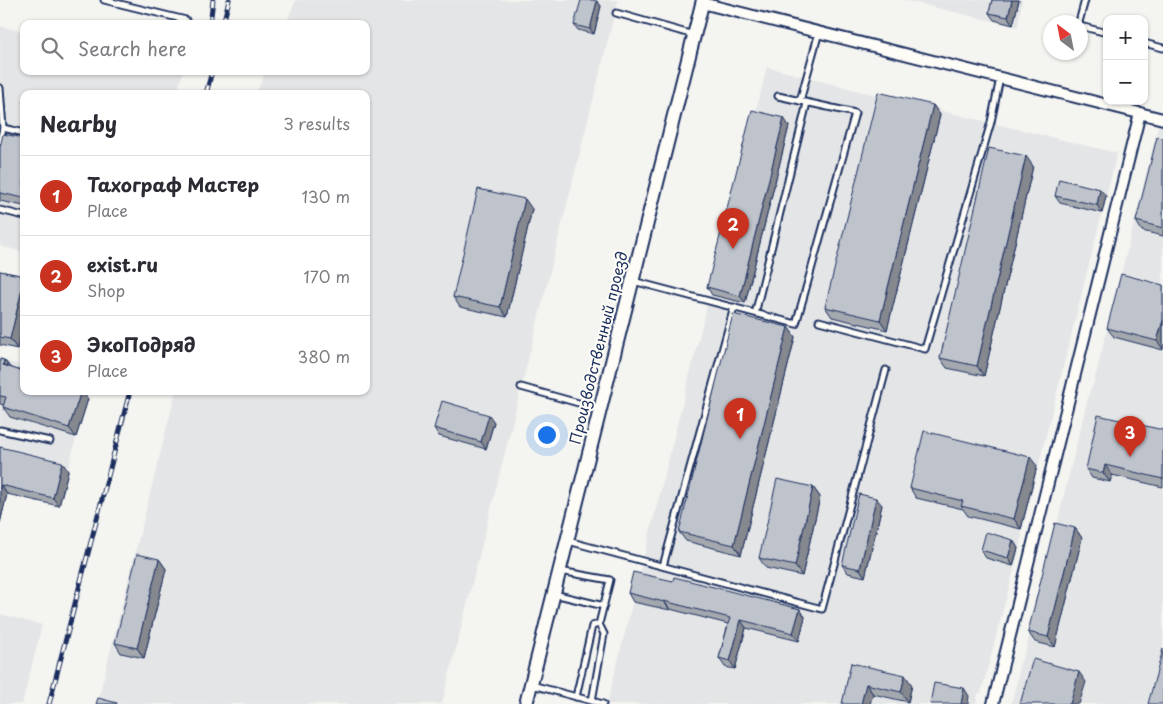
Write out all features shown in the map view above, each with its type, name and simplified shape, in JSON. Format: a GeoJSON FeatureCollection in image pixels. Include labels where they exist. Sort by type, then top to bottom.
{"type":"FeatureCollection","features":[{"type":"Feature","properties":{"kind":"street"},"geometry":{"type":"LineString","coordinates":[[702,2],[1163,119]]}},
{"type":"Feature","properties":{"kind":"street","name":"Производственный проезд"},"geometry":{"type":"LineString","coordinates":[[526,704],[702,2]]}},
{"type":"Feature","properties":{"kind":"street"},"geometry":{"type":"LineString","coordinates":[[993,704],[1140,113]]}},
{"type":"Feature","properties":{"kind":"lane"},"geometry":{"type":"LineString","coordinates":[[104,0],[186,20]]}},
{"type":"Feature","properties":{"kind":"lane"},"geometry":{"type":"LineString","coordinates":[[1082,15],[1085,0]]}},
{"type":"Feature","properties":{"kind":"lane"},"geometry":{"type":"LineString","coordinates":[[616,13],[694,35]]}},
{"type":"Feature","properties":{"kind":"lane"},"geometry":{"type":"LineString","coordinates":[[1088,28],[1103,32]]}},
{"type":"Feature","properties":{"kind":"lane"},"geometry":{"type":"LineString","coordinates":[[800,101],[819,32]]}},
{"type":"Feature","properties":{"kind":"lane"},"geometry":{"type":"LineString","coordinates":[[1148,44],[1163,48]]}},
{"type":"Feature","properties":{"kind":"lane"},"geometry":{"type":"LineString","coordinates":[[819,321],[924,349],[990,122],[1000,78]]}},
{"type":"Feature","properties":{"kind":"lane"},"geometry":{"type":"LineString","coordinates":[[0,88],[3,128],[0,141]]}},
{"type":"Feature","properties":{"kind":"lane"},"geometry":{"type":"LineString","coordinates":[[632,281],[796,324],[855,113],[778,96]]}},
{"type":"Feature","properties":{"kind":"lane"},"geometry":{"type":"LineString","coordinates":[[756,310],[807,102]]}},
{"type":"Feature","properties":{"kind":"lane"},"geometry":{"type":"LineString","coordinates":[[3,128],[20,132]]}},
{"type":"Feature","properties":{"kind":"lane"},"geometry":{"type":"LineString","coordinates":[[0,210],[20,215]]}},
{"type":"Feature","properties":{"kind":"lane"},"geometry":{"type":"LineString","coordinates":[[663,566],[734,307]]}},
{"type":"Feature","properties":{"kind":"lane"},"geometry":{"type":"LineString","coordinates":[[567,541],[822,609],[886,370]]}},
{"type":"Feature","properties":{"kind":"lane"},"geometry":{"type":"LineString","coordinates":[[521,387],[600,409]]}},
{"type":"Feature","properties":{"kind":"lane"},"geometry":{"type":"LineString","coordinates":[[0,430],[50,442]]}},
{"type":"Feature","properties":{"kind":"lane"},"geometry":{"type":"LineString","coordinates":[[560,571],[610,580],[599,624],[604,634],[592,701]]}},
{"type":"Feature","properties":{"kind":"lane"},"geometry":{"type":"LineString","coordinates":[[554,594],[604,606]]}},
{"type":"Feature","properties":{"kind":"lane"},"geometry":{"type":"LineString","coordinates":[[576,697],[592,626],[599,624]]}},
{"type":"Feature","properties":{"kind":"lane"},"geometry":{"type":"LineString","coordinates":[[531,685],[602,704]]}},
{"type":"Feature","properties":{"kind":"shaded area"},"geometry":{"type":"Polygon","coordinates":[[[296,0],[618,0],[442,704],[97,704],[175,395],[370,395],[370,90],[258,90],[264,75],[370,75],[370,20],[288,20],[296,0]]]}},
{"type":"Feature","properties":{"kind":"shaded area"},"geometry":{"type":"Polygon","coordinates":[[[903,0],[1022,0],[1018,27],[903,0]]]}},
{"type":"Feature","properties":{"kind":"shaded area"},"geometry":{"type":"Polygon","coordinates":[[[0,26],[20,31],[20,75],[182,75],[178,90],[20,90],[20,251],[0,246],[0,26]]]}},
{"type":"Feature","properties":{"kind":"shaded area"},"geometry":{"type":"Polygon","coordinates":[[[767,67],[1117,153],[1022,531],[1021,543],[981,693],[978,693],[976,704],[607,704],[767,67]]]}},
{"type":"Feature","properties":{"kind":"shaded area"},"geometry":{"type":"Polygon","coordinates":[[[1159,123],[1163,124],[1163,704],[1011,704],[1019,666],[1026,649],[1159,123]]]}},
{"type":"Feature","properties":{"kind":"shaded area"},"geometry":{"type":"Polygon","coordinates":[[[0,360],[20,365],[20,395],[87,395],[60,502],[0,487],[0,360]]]}},
{"type":"Feature","properties":{"kind":"shaded area"},"geometry":{"type":"Polygon","coordinates":[[[0,614],[42,625],[22,704],[0,704],[0,614]]]}},
{"type":"Feature","properties":{"kind":"building"},"geometry":{"type":"Polygon","coordinates":[[[581,0],[597,1],[590,29],[574,25],[581,0]]]}},
{"type":"Feature","properties":{"kind":"building"},"geometry":{"type":"Polygon","coordinates":[[[992,0],[1012,0],[1008,17],[989,13],[992,0]]]}},
{"type":"Feature","properties":{"kind":"building"},"geometry":{"type":"Polygon","coordinates":[[[878,92],[933,105],[880,320],[825,307],[878,92]]]}},
{"type":"Feature","properties":{"kind":"building"},"geometry":{"type":"Polygon","coordinates":[[[752,110],[784,118],[740,296],[707,287],[752,110]]]}},
{"type":"Feature","properties":{"kind":"building"},"geometry":{"type":"Polygon","coordinates":[[[3,134],[20,137],[20,197],[0,193],[0,147],[3,134]]]}},
{"type":"Feature","properties":{"kind":"building"},"geometry":{"type":"Polygon","coordinates":[[[1157,137],[1163,138],[1163,228],[1136,221],[1157,137]]]}},
{"type":"Feature","properties":{"kind":"building"},"geometry":{"type":"Polygon","coordinates":[[[989,148],[1026,156],[977,366],[940,358],[989,148]]]}},
{"type":"Feature","properties":{"kind":"building"},"geometry":{"type":"Polygon","coordinates":[[[1059,179],[1100,189],[1097,205],[1055,196],[1059,179]]]}},
{"type":"Feature","properties":{"kind":"building"},"geometry":{"type":"Polygon","coordinates":[[[478,189],[525,199],[500,307],[453,297],[478,189]]]}},
{"type":"Feature","properties":{"kind":"building"},"geometry":{"type":"Polygon","coordinates":[[[0,271],[20,275],[20,298],[10,339],[0,337],[0,271]]]}},
{"type":"Feature","properties":{"kind":"building"},"geometry":{"type":"Polygon","coordinates":[[[1121,274],[1163,285],[1163,320],[1157,341],[1107,328],[1121,274]]]}},
{"type":"Feature","properties":{"kind":"building"},"geometry":{"type":"Polygon","coordinates":[[[733,314],[788,327],[734,545],[679,532],[733,314]]]}},
{"type":"Feature","properties":{"kind":"building"},"geometry":{"type":"Polygon","coordinates":[[[0,359],[4,360],[3,365],[20,371],[20,395],[80,395],[69,428],[3,407],[6,397],[0,396],[0,359]]]}},
{"type":"Feature","properties":{"kind":"building"},"geometry":{"type":"Polygon","coordinates":[[[442,401],[489,415],[481,442],[434,428],[442,401]]]}},
{"type":"Feature","properties":{"kind":"building"},"geometry":{"type":"Polygon","coordinates":[[[1098,415],[1163,430],[1163,479],[1105,465],[1103,473],[1086,469],[1098,415]]]}},
{"type":"Feature","properties":{"kind":"building"},"geometry":{"type":"Polygon","coordinates":[[[924,431],[1030,457],[1014,519],[961,506],[963,501],[910,488],[924,431]]]}},
{"type":"Feature","properties":{"kind":"building"},"geometry":{"type":"Polygon","coordinates":[[[0,447],[62,462],[53,498],[1,485],[0,489],[0,447]]]}},
{"type":"Feature","properties":{"kind":"building"},"geometry":{"type":"Polygon","coordinates":[[[777,479],[813,487],[795,566],[759,558],[777,479]]]}},
{"type":"Feature","properties":{"kind":"building"},"geometry":{"type":"Polygon","coordinates":[[[859,494],[876,498],[860,569],[842,565],[859,494]]]}},
{"type":"Feature","properties":{"kind":"building"},"geometry":{"type":"Polygon","coordinates":[[[1055,523],[1075,528],[1048,637],[1028,632],[1055,523]]]}},
{"type":"Feature","properties":{"kind":"building"},"geometry":{"type":"Polygon","coordinates":[[[986,532],[1013,540],[1008,558],[981,550],[986,532]]]}},
{"type":"Feature","properties":{"kind":"building"},"geometry":{"type":"Polygon","coordinates":[[[137,554],[159,559],[137,648],[115,643],[137,554]]]}},
{"type":"Feature","properties":{"kind":"building"},"geometry":{"type":"Polygon","coordinates":[[[633,572],[673,581],[674,577],[800,609],[793,633],[741,620],[730,661],[719,658],[730,618],[628,593],[633,572]]]}},
{"type":"Feature","properties":{"kind":"building"},"geometry":{"type":"Polygon","coordinates":[[[1163,649],[1163,704],[1148,704],[1163,649]]]}},
{"type":"Feature","properties":{"kind":"building"},"geometry":{"type":"Polygon","coordinates":[[[1033,659],[1079,672],[1070,704],[1020,704],[1033,659]]]}},
{"type":"Feature","properties":{"kind":"building"},"geometry":{"type":"Polygon","coordinates":[[[851,663],[905,675],[901,692],[866,684],[861,704],[842,704],[851,663]]]}},
{"type":"Feature","properties":{"kind":"building"},"geometry":{"type":"Polygon","coordinates":[[[934,683],[964,688],[961,704],[930,704],[934,683]]]}},
{"type":"Feature","properties":{"kind":"building"},"geometry":{"type":"Polygon","coordinates":[[[98,698],[117,703],[117,704],[96,704],[98,698]]]}},
{"type":"Feature","properties":{"kind":"railway"},"geometry":{"type":"LineString","coordinates":[[210,20],[213,0]]}},
{"type":"Feature","properties":{"kind":"railway"},"geometry":{"type":"LineString","coordinates":[[224,20],[229,0]]}},
{"type":"Feature","properties":{"kind":"railway"},"geometry":{"type":"LineString","coordinates":[[207,90],[211,75]]}},
{"type":"Feature","properties":{"kind":"railway"},"geometry":{"type":"LineString","coordinates":[[49,704],[129,395]]}},
{"type":"Feature","properties":{"kind":"place","name":"exist.ru"},"geometry":{"type":"Point","coordinates":[733,249]}},
{"type":"Feature","properties":{"kind":"place","name":"Тахограф Мастер"},"geometry":{"type":"Point","coordinates":[740,439]}},
{"type":"Feature","properties":{"kind":"place","name":"ЭкоПодряд"},"geometry":{"type":"Point","coordinates":[1130,457]}}]}
